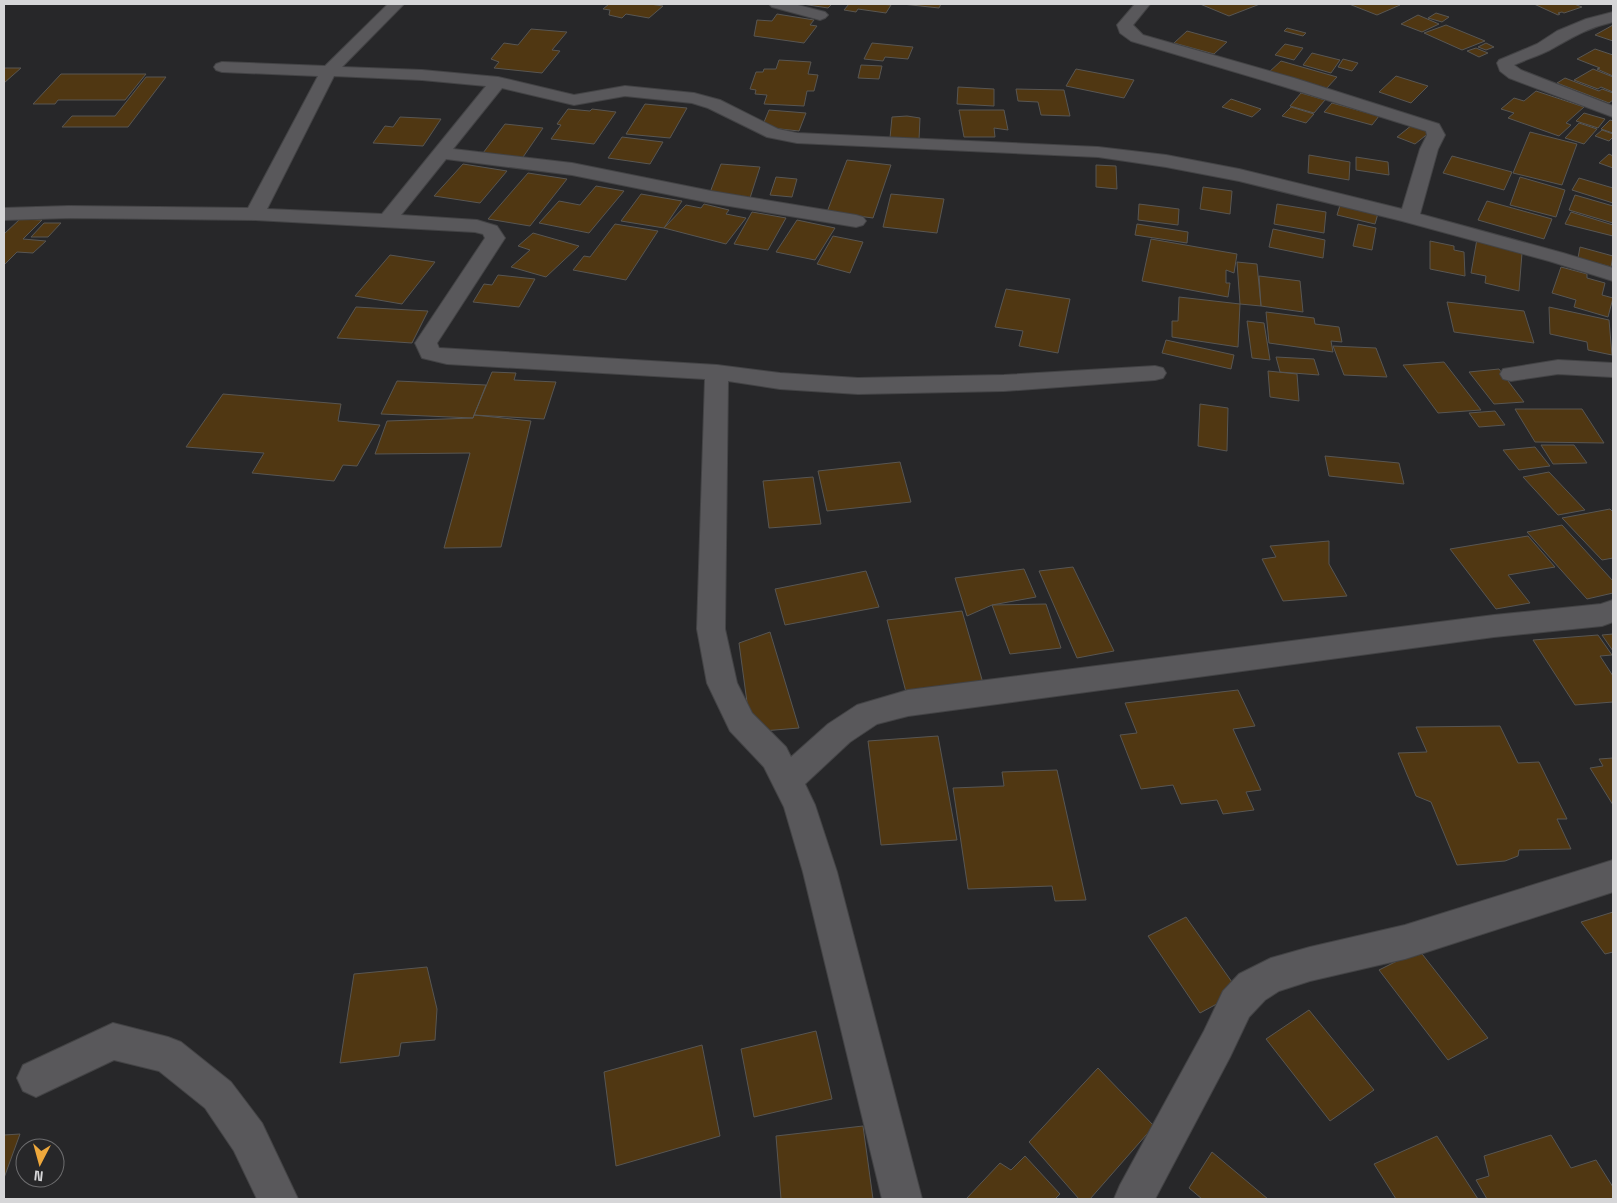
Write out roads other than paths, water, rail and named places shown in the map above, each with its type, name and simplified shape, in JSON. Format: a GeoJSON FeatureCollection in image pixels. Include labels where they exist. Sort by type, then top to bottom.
{"type":"FeatureCollection","features":[{"type":"Feature","properties":{"kind":"street"},"geometry":{"type":"LineString","coordinates":[[255,214],[329,71],[396,4]]}},
{"type":"Feature","properties":{"kind":"street"},"geometry":{"type":"LineString","coordinates":[[777,4],[820,15]]}},
{"type":"Feature","properties":{"kind":"street"},"geometry":{"type":"LineString","coordinates":[[1143,4],[1125,25],[1126,30],[1137,38],[1288,82],[1433,128],[1436,135],[1429,149],[1409,217]]}},
{"type":"Feature","properties":{"kind":"street"},"geometry":{"type":"LineString","coordinates":[[1590,7],[1613,16]]}},
{"type":"Feature","properties":{"kind":"street"},"geometry":{"type":"LineString","coordinates":[[1613,16],[1591,22],[1563,34],[1543,47],[1505,63],[1506,68],[1515,74],[1613,112]]}},
{"type":"Feature","properties":{"kind":"street"},"geometry":{"type":"LineString","coordinates":[[222,67],[422,75],[498,82],[574,100],[624,91],[694,98],[714,104],[773,133],[797,138],[1098,152],[1166,161],[1239,176],[1409,217],[1556,257],[1613,275]]}},
{"type":"Feature","properties":{"kind":"street"},"geometry":{"type":"LineString","coordinates":[[387,220],[498,82]]}},
{"type":"Feature","properties":{"kind":"street"},"geometry":{"type":"LineString","coordinates":[[440,153],[572,169],[711,197],[856,221]]}},
{"type":"Feature","properties":{"kind":"street"},"geometry":{"type":"LineString","coordinates":[[4,214],[68,212],[255,214],[477,226],[490,230],[495,238],[426,342],[430,353],[447,356],[717,372],[780,381],[858,386],[1004,383],[1155,373]]}},
{"type":"Feature","properties":{"kind":"street"},"geometry":{"type":"LineString","coordinates":[[1511,374],[1558,368],[1613,370]]}},
{"type":"Feature","properties":{"kind":"street"},"geometry":{"type":"LineString","coordinates":[[717,372],[711,629],[722,683],[741,722],[775,757],[799,805],[820,872],[902,1199]]}},
{"type":"Feature","properties":{"kind":"street"},"geometry":{"type":"LineString","coordinates":[[787,780],[839,733],[868,714],[908,703],[1494,626],[1602,614],[1613,611]]}},
{"type":"Feature","properties":{"kind":"street"},"geometry":{"type":"LineString","coordinates":[[1134,1199],[1217,1044],[1236,1004],[1252,987],[1271,976],[1310,964],[1405,942],[1613,876]]}},
{"type":"Feature","properties":{"kind":"street"},"geometry":{"type":"LineString","coordinates":[[36,1078],[113,1042],[168,1055],[218,1095],[248,1137],[278,1199]]}}]}
